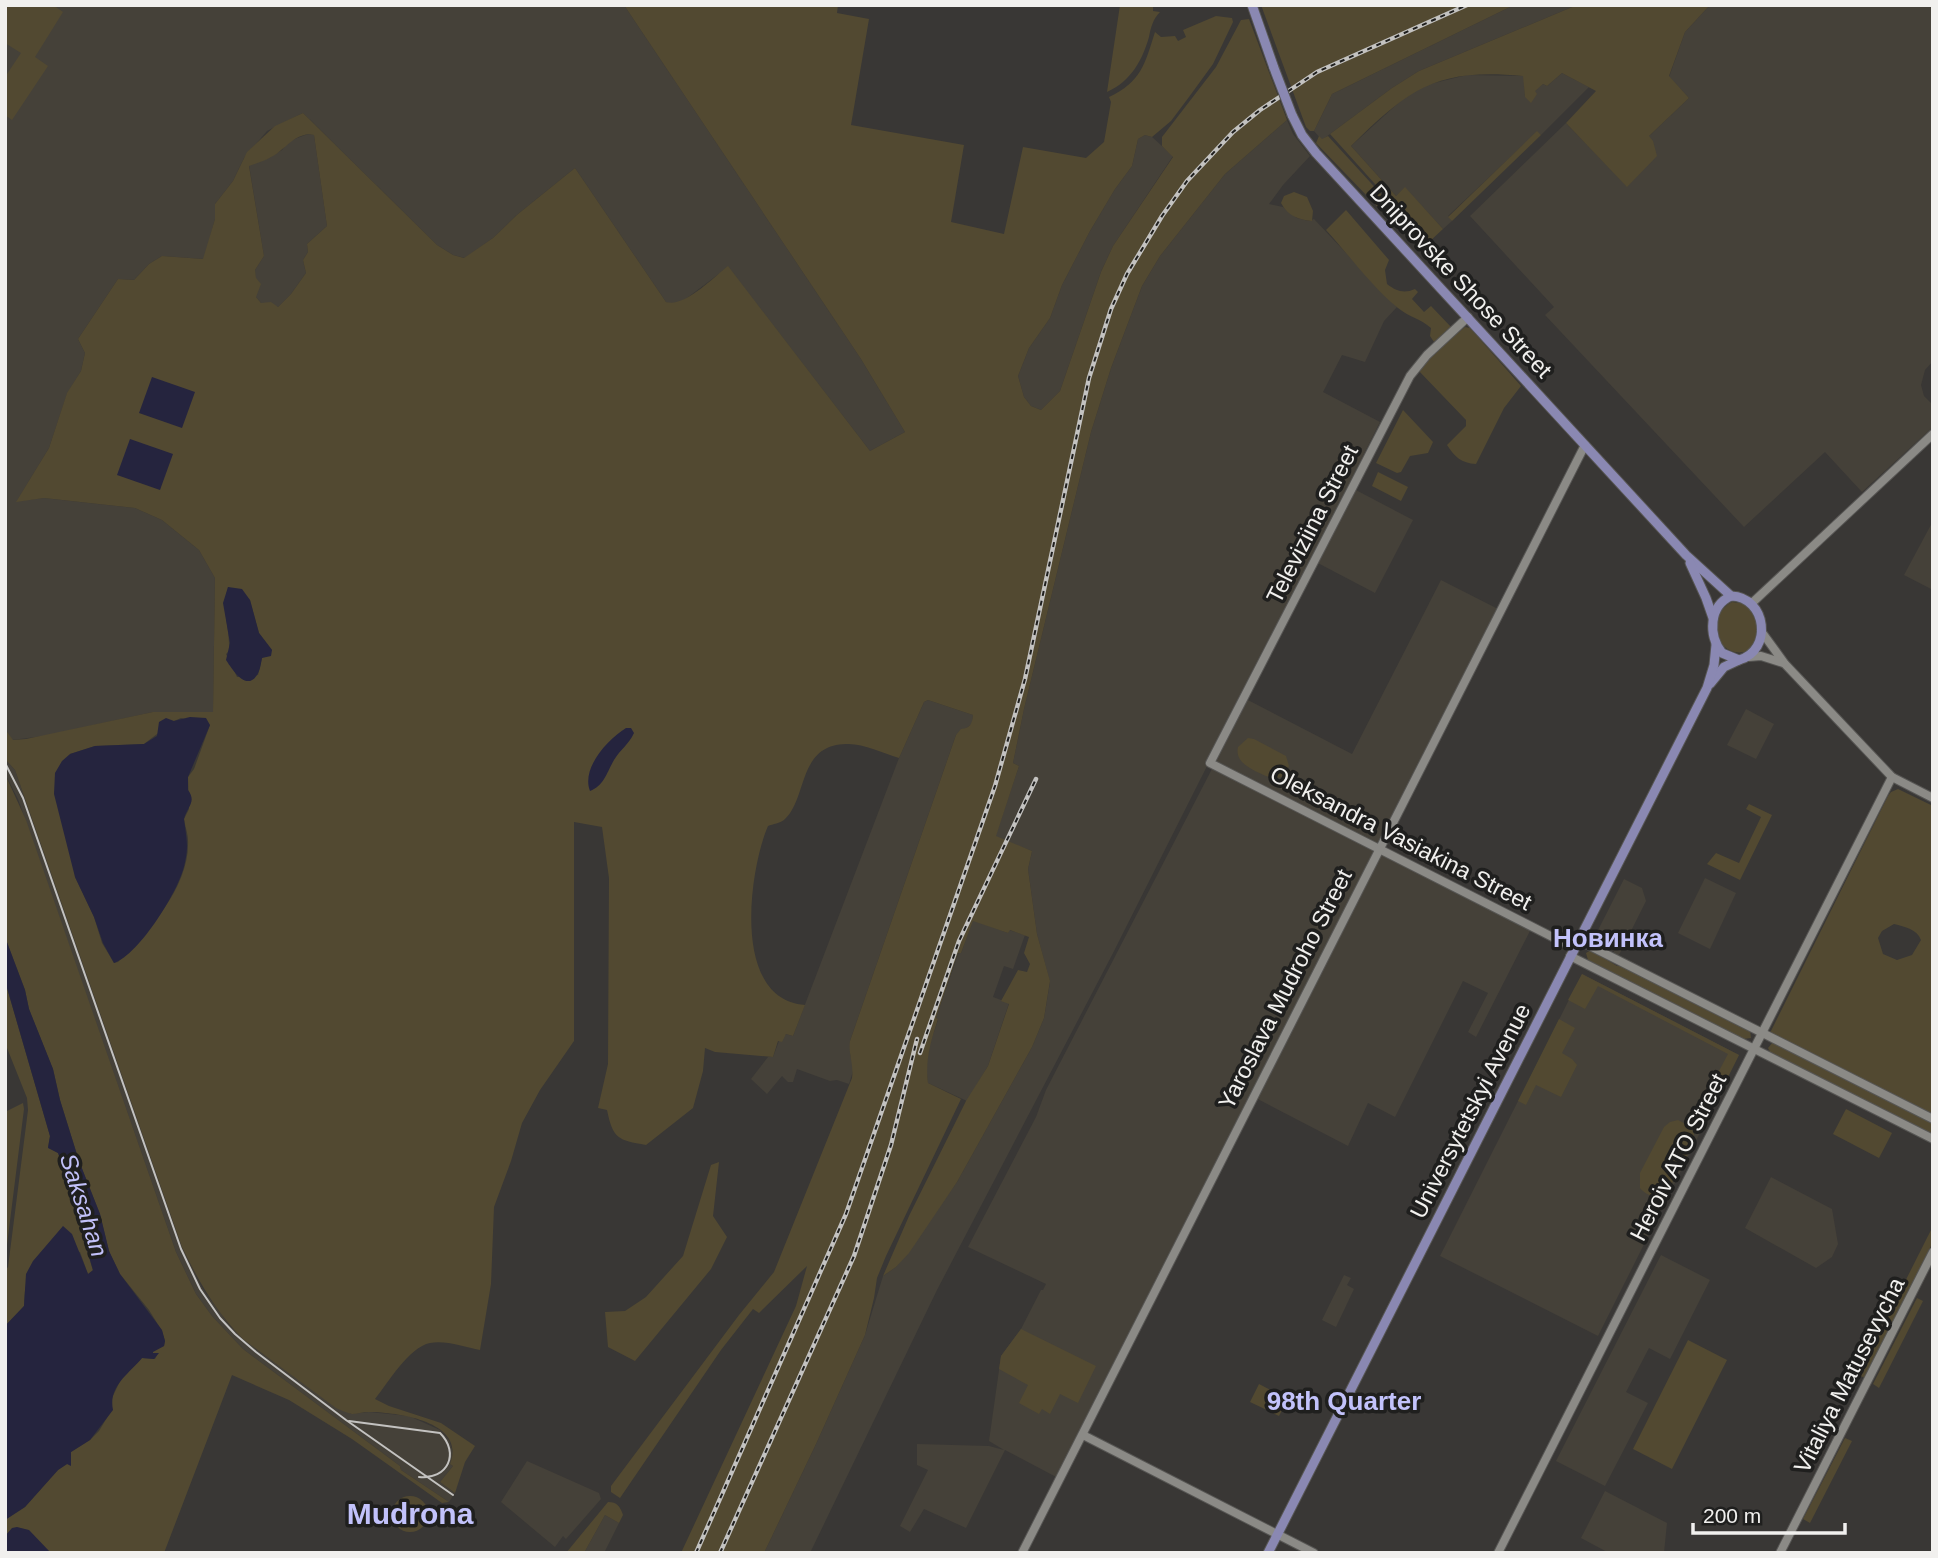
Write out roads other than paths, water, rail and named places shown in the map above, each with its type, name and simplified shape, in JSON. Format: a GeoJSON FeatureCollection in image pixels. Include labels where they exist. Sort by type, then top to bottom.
{"type":"FeatureCollection","features":[{"type":"Feature","properties":{"kind":"main road","name":"Dniprovske Shose Street"},"geometry":{"type":"LineString","coordinates":[[1253,7],[1292,115],[1302,135],[1316,153],[1686,555]]}},
{"type":"Feature","properties":{"kind":"main road"},"geometry":{"type":"LineString","coordinates":[[1686,555],[1731,596],[1752,603],[1761,631],[1757,646],[1744,659],[1724,667],[1707,688]]}},
{"type":"Feature","properties":{"kind":"main road"},"geometry":{"type":"LineString","coordinates":[[1686,555],[1713,618],[1716,645],[1714,665],[1707,688]]}},
{"type":"Feature","properties":{"kind":"main road"},"geometry":{"type":"LineString","coordinates":[[1713,618],[1718,605],[1731,596]]}},
{"type":"Feature","properties":{"kind":"main road"},"geometry":{"type":"LineString","coordinates":[[1716,645],[1728,657],[1744,659]]}},
{"type":"Feature","properties":{"kind":"main road","name":"Universytetskyi Avenue"},"geometry":{"type":"LineString","coordinates":[[1268,1553],[1707,688]]}},
{"type":"Feature","properties":{"kind":"street","name":"Televiziina Street"},"geometry":{"type":"LineString","coordinates":[[1210,762],[1409,376],[1427,355],[1468,317]]}},
{"type":"Feature","properties":{"kind":"street"},"geometry":{"type":"LineString","coordinates":[[1752,603],[1933,434]]}},
{"type":"Feature","properties":{"kind":"street","name":"Yaroslava Mudroho Street"},"geometry":{"type":"LineString","coordinates":[[1022,1553],[1585,444]]}},
{"type":"Feature","properties":{"kind":"street"},"geometry":{"type":"LineString","coordinates":[[1761,631],[1786,664],[1892,777],[1933,798]]}},
{"type":"Feature","properties":{"kind":"street"},"geometry":{"type":"LineString","coordinates":[[1744,659],[1766,657],[1786,664]]}},
{"type":"Feature","properties":{"kind":"street","name":"Oleksandra Vasiakina Street"},"geometry":{"type":"LineString","coordinates":[[1210,762],[1574,948],[1755,1048],[1933,1139]]}},
{"type":"Feature","properties":{"kind":"street","name":"Heroiv ATO Street"},"geometry":{"type":"LineString","coordinates":[[1498,1553],[1892,777]]}},
{"type":"Feature","properties":{"kind":"street","name":"Oleksandra Vasiakina Street"},"geometry":{"type":"LineString","coordinates":[[1574,948],[1762,1033],[1933,1119]]}},
{"type":"Feature","properties":{"kind":"street","name":"Vitaliya Matusevycha"},"geometry":{"type":"LineString","coordinates":[[1780,1553],[1933,1252]]}},
{"type":"Feature","properties":{"kind":"street"},"geometry":{"type":"LineString","coordinates":[[1083,1434],[1314,1553]]}},
{"type":"Feature","properties":{"kind":"water"},"geometry":{"type":"Polygon","coordinates":[[[152,377],[195,392],[182,428],[139,413],[152,377]]]}},
{"type":"Feature","properties":{"kind":"water"},"geometry":{"type":"Polygon","coordinates":[[[130,439],[173,454],[160,490],[117,475],[130,439]]]}},
{"type":"Feature","properties":{"kind":"water"},"geometry":{"type":"Polygon","coordinates":[[[228,587],[242,589],[250,600],[259,633],[272,650],[271,656],[262,658],[260,669],[253,680],[244,680],[226,660],[230,643],[223,603],[228,587]]]}},
{"type":"Feature","properties":{"kind":"water"},"geometry":{"type":"Polygon","coordinates":[[[190,717],[206,718],[210,725],[188,777],[188,790],[192,798],[184,819],[187,850],[182,873],[176,888],[146,934],[135,948],[114,963],[75,877],[54,794],[55,773],[70,754],[95,746],[144,744],[157,736],[159,722],[166,718],[174,721],[190,717]]]}},
{"type":"Feature","properties":{"kind":"water"},"geometry":{"type":"Polygon","coordinates":[[[626,728],[631,728],[634,733],[632,737],[616,756],[602,782],[590,791],[589,773],[598,755],[626,728]]]}},
{"type":"Feature","properties":{"kind":"water","name":"Saksahan"},"geometry":{"type":"Polygon","coordinates":[[[5,937],[53,1069],[60,1100],[79,1161],[100,1214],[109,1251],[120,1274],[162,1330],[165,1341],[164,1346],[153,1352],[159,1353],[154,1359],[142,1358],[121,1381],[114,1394],[113,1410],[90,1440],[71,1452],[71,1466],[67,1464],[58,1470],[25,1507],[5,1520],[5,1326],[24,1306],[26,1274],[33,1261],[63,1226],[72,1234],[88,1274],[93,1270],[73,1202],[73,1193],[58,1153],[48,1148],[50,1136],[5,981],[5,937]]]}},
{"type":"Feature","properties":{"kind":"water"},"geometry":{"type":"Polygon","coordinates":[[[12,1528],[29,1530],[51,1553],[5,1553],[5,1536],[12,1528]]]}},
{"type":"Feature","properties":{"kind":"tram line"},"geometry":{"type":"LineString","coordinates":[[5,763],[23,798],[181,1249],[200,1289],[220,1318],[256,1352],[346,1420],[453,1495]]}},
{"type":"Feature","properties":{"kind":"tram line"},"geometry":{"type":"LineString","coordinates":[[349,1421],[440,1433],[449,1449],[448,1464],[437,1474],[419,1477]]}},
{"type":"Feature","properties":{"kind":"railway"},"geometry":{"type":"LineString","coordinates":[[696,1553],[846,1214],[995,786],[1025,679],[1089,378],[1111,309],[1127,274],[1187,181],[1233,132],[1260,110],[1317,72],[1467,5]]}},
{"type":"Feature","properties":{"kind":"railway"},"geometry":{"type":"LineString","coordinates":[[920,1053],[959,941],[1036,779]]}},
{"type":"Feature","properties":{"kind":"railway"},"geometry":{"type":"LineString","coordinates":[[720,1553],[854,1256],[891,1145],[917,1039]]}},
{"type":"Feature","properties":{"kind":"district","name":"Новинка"},"geometry":{"type":"Point","coordinates":[1608,938]}},
{"type":"Feature","properties":{"kind":"district","name":"98th Quarter"},"geometry":{"type":"Point","coordinates":[1344,1401]}},
{"type":"Feature","properties":{"kind":"district","name":"Mudrona"},"geometry":{"type":"Point","coordinates":[410,1513]}}]}
